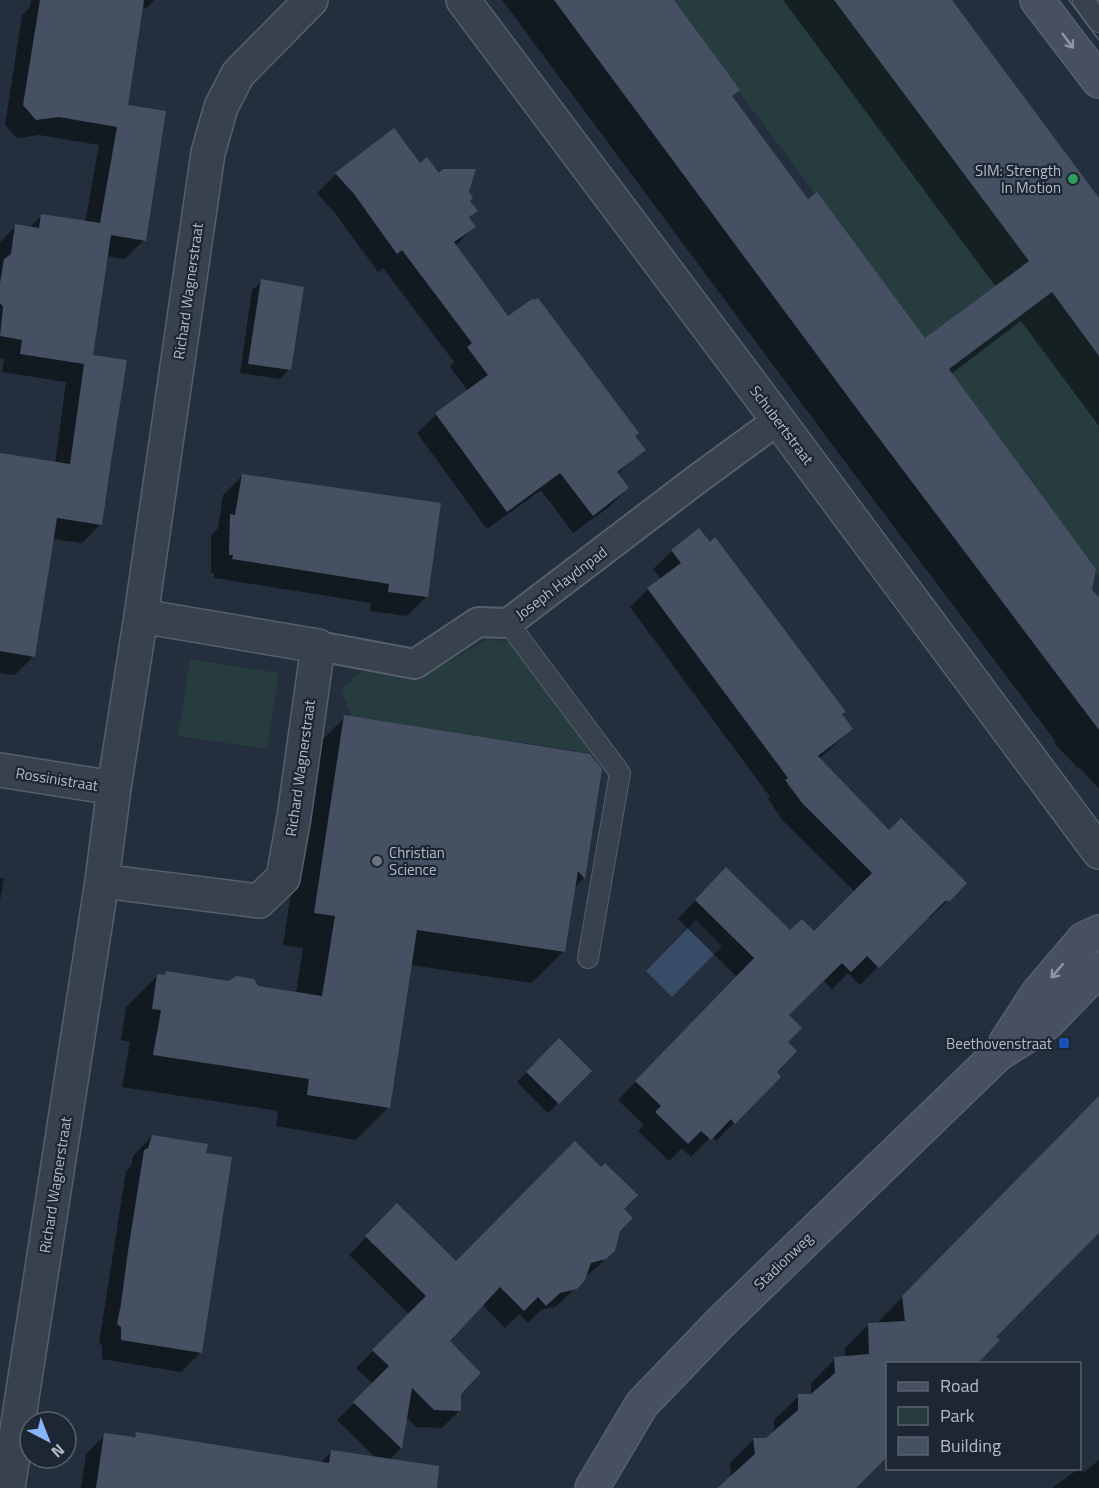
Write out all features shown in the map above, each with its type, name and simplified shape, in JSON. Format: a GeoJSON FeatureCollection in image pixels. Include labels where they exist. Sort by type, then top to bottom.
{"type":"FeatureCollection","features":[{"type":"Feature","properties":{"kind":"main road"},"geometry":{"type":"LineString","coordinates":[[1037,0],[1099,81]]}},
{"type":"Feature","properties":{"kind":"main road","name":"Stadionweg"},"geometry":{"type":"LineString","coordinates":[[998,1054],[1038,993],[1084,939],[1099,932]]}},
{"type":"Feature","properties":{"kind":"main road","name":"Stadionweg"},"geometry":{"type":"LineString","coordinates":[[592,1488],[642,1404],[721,1322],[998,1054],[1047,1023],[1099,969]]}},
{"type":"Feature","properties":{"kind":"street","name":"Richard Wagnerstraat"},"geometry":{"type":"LineString","coordinates":[[8,1488],[102,881],[208,153],[221,107],[238,74],[311,0]]}},
{"type":"Feature","properties":{"kind":"street","name":"Schubertstraat"},"geometry":{"type":"LineString","coordinates":[[463,0],[1099,852]]}},
{"type":"Feature","properties":{"kind":"street","name":"Joseph Haydnpad"},"geometry":{"type":"LineString","coordinates":[[318,646],[415,664],[478,622],[508,623],[778,420]]}},
{"type":"Feature","properties":{"kind":"street"},"geometry":{"type":"LineString","coordinates":[[141,616],[318,646]]}},
{"type":"Feature","properties":{"kind":"street","name":"Richard Wagnerstraat"},"geometry":{"type":"LineString","coordinates":[[102,881],[259,901],[283,878],[318,646]]}},
{"type":"Feature","properties":{"kind":"street","name":"Rossinistraat"},"geometry":{"type":"LineString","coordinates":[[0,770],[114,788]]}},
{"type":"Feature","properties":{"kind":"lane"},"geometry":{"type":"LineString","coordinates":[[1083,0],[1099,22]]}},
{"type":"Feature","properties":{"kind":"lane"},"geometry":{"type":"LineString","coordinates":[[508,623],[620,773],[588,957]]}},
{"type":"Feature","properties":{"kind":"green space"},"geometry":{"type":"Polygon","coordinates":[[[671,0],[841,0],[1099,343],[1099,576],[671,0]]]}},
{"type":"Feature","properties":{"kind":"green space"},"geometry":{"type":"Polygon","coordinates":[[[488,639],[510,642],[596,754],[351,716],[341,689],[361,672],[421,677],[488,639]]]}},
{"type":"Feature","properties":{"kind":"green space"},"geometry":{"type":"Polygon","coordinates":[[[190,659],[279,673],[267,749],[178,736],[190,659]]]}},
{"type":"Feature","properties":{"kind":"water"},"geometry":{"type":"Polygon","coordinates":[[[696,920],[722,946],[672,997],[646,971],[696,920]]]}},
{"type":"Feature","properties":{"kind":"building"},"geometry":{"type":"Polygon","coordinates":[[[40,0],[144,0],[128,105],[166,111],[146,241],[111,235],[93,355],[127,360],[102,525],[57,518],[35,657],[0,651],[0,453],[70,464],[84,364],[20,354],[22,340],[0,336],[3,307],[0,303],[0,283],[4,259],[11,254],[15,224],[39,228],[41,214],[100,223],[117,127],[59,117],[36,120],[23,105],[40,0]]]}},
{"type":"Feature","properties":{"kind":"building"},"geometry":{"type":"Polygon","coordinates":[[[554,0],[674,0],[740,90],[732,96],[808,199],[817,192],[925,338],[1029,261],[834,0],[952,0],[1099,198],[1099,356],[1052,292],[949,369],[1096,569],[1092,590],[1099,597],[1099,730],[863,417],[554,0]]]}},
{"type":"Feature","properties":{"kind":"building"},"geometry":{"type":"Polygon","coordinates":[[[394,128],[420,163],[427,157],[439,173],[443,169],[476,169],[469,192],[473,198],[470,201],[478,211],[469,217],[476,227],[454,242],[508,316],[532,299],[538,298],[639,433],[635,436],[646,450],[617,472],[629,488],[593,516],[560,473],[507,512],[435,413],[488,375],[467,347],[472,343],[402,250],[397,254],[354,194],[335,173],[394,128]]]}},
{"type":"Feature","properties":{"kind":"building"},"geometry":{"type":"Polygon","coordinates":[[[261,279],[304,287],[291,370],[248,364],[261,279]]]}},
{"type":"Feature","properties":{"kind":"building"},"geometry":{"type":"Polygon","coordinates":[[[242,474],[441,503],[428,597],[388,592],[389,584],[232,559],[233,555],[229,555],[230,514],[235,515],[242,474]]]}},
{"type":"Feature","properties":{"kind":"building"},"geometry":{"type":"Polygon","coordinates":[[[699,528],[710,542],[715,537],[846,712],[842,714],[853,729],[818,756],[889,830],[901,818],[967,883],[950,901],[945,901],[879,968],[867,956],[851,972],[842,963],[789,1015],[802,1028],[788,1042],[797,1051],[777,1072],[781,1077],[735,1124],[731,1119],[711,1140],[701,1131],[688,1144],[655,1112],[661,1106],[635,1081],[754,958],[695,900],[726,867],[790,930],[802,919],[814,931],[872,873],[802,803],[785,780],[788,778],[647,588],[681,563],[671,550],[699,528]]]}},
{"type":"Feature","properties":{"kind":"building"},"geometry":{"type":"Polygon","coordinates":[[[344,715],[590,754],[602,769],[585,879],[578,871],[565,952],[417,930],[390,1108],[307,1095],[309,1079],[153,1055],[161,1010],[152,1009],[157,974],[165,975],[166,971],[229,981],[236,976],[254,979],[258,986],[322,996],[335,916],[314,913],[344,715]]]}},
{"type":"Feature","properties":{"kind":"building"},"geometry":{"type":"Polygon","coordinates":[[[559,1038],[592,1071],[559,1104],[526,1072],[559,1038]]]}},
{"type":"Feature","properties":{"kind":"building"},"geometry":{"type":"Polygon","coordinates":[[[1099,1096],[1099,1233],[996,1337],[1000,1340],[979,1362],[886,1362],[886,1458],[856,1488],[717,1488],[755,1454],[753,1438],[766,1438],[798,1410],[798,1394],[811,1394],[835,1373],[834,1357],[869,1354],[868,1323],[905,1321],[902,1296],[1099,1096]]]}},
{"type":"Feature","properties":{"kind":"building"},"geometry":{"type":"Polygon","coordinates":[[[152,1135],[208,1144],[206,1153],[232,1157],[202,1353],[121,1340],[121,1327],[117,1324],[144,1150],[148,1148],[152,1135]]]}},
{"type":"Feature","properties":{"kind":"building"},"geometry":{"type":"Polygon","coordinates":[[[575,1141],[601,1167],[605,1163],[638,1195],[624,1209],[633,1218],[620,1231],[615,1251],[606,1259],[591,1263],[585,1280],[577,1289],[560,1293],[546,1306],[538,1297],[524,1311],[500,1287],[450,1341],[481,1373],[461,1394],[461,1411],[434,1410],[412,1388],[402,1449],[353,1402],[389,1366],[372,1350],[426,1296],[365,1236],[397,1203],[456,1261],[575,1141]]]}},
{"type":"Feature","properties":{"kind":"building"},"geometry":{"type":"Polygon","coordinates":[[[136,1432],[329,1463],[331,1450],[439,1466],[437,1488],[96,1488],[104,1433],[135,1437],[136,1432]]]}},
{"type":"Feature","properties":{"kind":"tram line"},"geometry":{"type":"LineString","coordinates":[[1069,0],[1099,40]]}},
{"type":"Feature","properties":{"kind":"place","name":"SIM: Strength In Motion"},"geometry":{"type":"Point","coordinates":[1073,179]}},
{"type":"Feature","properties":{"kind":"place","name":"Christian Science"},"geometry":{"type":"Point","coordinates":[377,861]}},
{"type":"Feature","properties":{"kind":"place","name":"Beethovenstraat"},"geometry":{"type":"Point","coordinates":[1064,1043]}}]}
